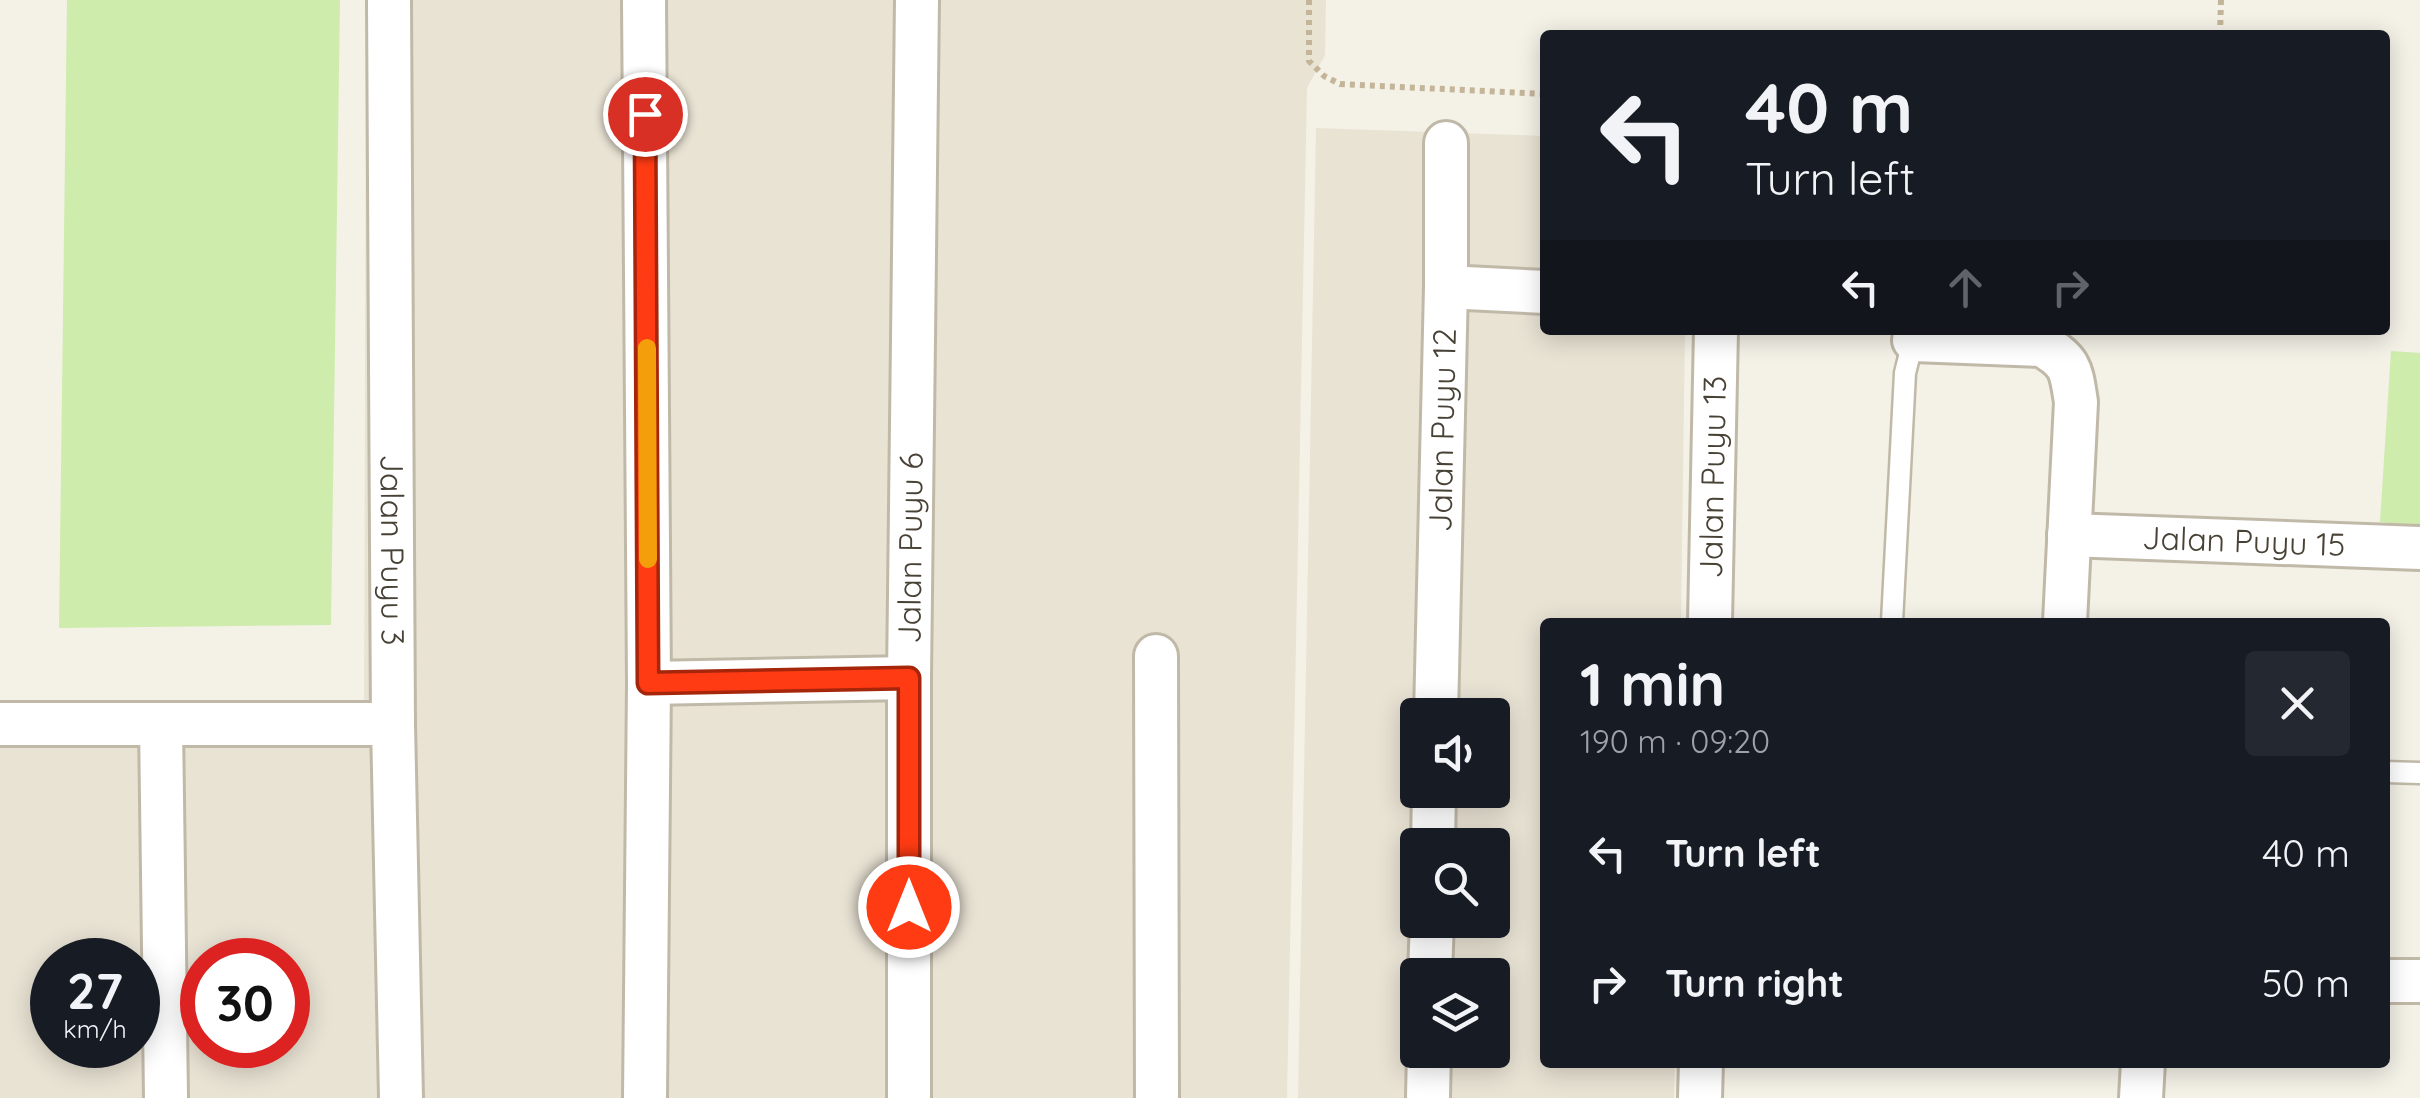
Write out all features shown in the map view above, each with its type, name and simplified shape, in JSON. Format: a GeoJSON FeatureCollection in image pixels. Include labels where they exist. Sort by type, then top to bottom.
{"type":"FeatureCollection","features":[{"type":"Feature","properties":{"kind":"street","name":"Jalan Puyu 3"},"geometry":{"type":"LineString","coordinates":[[389,0],[393,724],[401,1098]]}},
{"type":"Feature","properties":{"kind":"street"},"geometry":{"type":"LineString","coordinates":[[644,0],[648,683],[645,1098]]}},
{"type":"Feature","properties":{"kind":"street","name":"Jalan Puyu 6"},"geometry":{"type":"LineString","coordinates":[[909,1098],[916,0]]}},
{"type":"Feature","properties":{"kind":"street","name":"Jalan Puyu 12"},"geometry":{"type":"LineString","coordinates":[[1436,698],[1446,143]]}},
{"type":"Feature","properties":{"kind":"street"},"geometry":{"type":"LineString","coordinates":[[1446,287],[1540,292]]}},
{"type":"Feature","properties":{"kind":"street","name":"Jalan Puyu 13"},"geometry":{"type":"LineString","coordinates":[[1710,618],[1716,335]]}},
{"type":"Feature","properties":{"kind":"street"},"geometry":{"type":"LineString","coordinates":[[1914,335],[2042,345],[2058,354],[2070,368],[2076,402],[2065,618]]}},
{"type":"Feature","properties":{"kind":"street","name":"Jalan Puyu 15"},"geometry":{"type":"LineString","coordinates":[[2069,536],[2420,548]]}},
{"type":"Feature","properties":{"kind":"street"},"geometry":{"type":"LineString","coordinates":[[1156,656],[1157,1098]]}},
{"type":"Feature","properties":{"kind":"street"},"geometry":{"type":"LineString","coordinates":[[648,683],[909,678]]}},
{"type":"Feature","properties":{"kind":"street"},"geometry":{"type":"LineString","coordinates":[[0,724],[393,724]]}},
{"type":"Feature","properties":{"kind":"street"},"geometry":{"type":"LineString","coordinates":[[160,724],[166,1098]]}},
{"type":"Feature","properties":{"kind":"street"},"geometry":{"type":"LineString","coordinates":[[2390,981],[2420,981]]}},
{"type":"Feature","properties":{"kind":"street"},"geometry":{"type":"LineString","coordinates":[[1428,1068],[1428,1098]]}},
{"type":"Feature","properties":{"kind":"street"},"geometry":{"type":"LineString","coordinates":[[1700,1098],[1701,1068]]}},
{"type":"Feature","properties":{"kind":"street"},"geometry":{"type":"LineString","coordinates":[[2142,1098],[2143,1068]]}},
{"type":"Feature","properties":{"kind":"lane"},"geometry":{"type":"LineString","coordinates":[[1892,618],[1905,373],[1914,335]]}},
{"type":"Feature","properties":{"kind":"lane"},"geometry":{"type":"LineString","coordinates":[[2390,772],[2420,772]]}},
{"type":"Feature","properties":{"kind":"path"},"geometry":{"type":"LineString","coordinates":[[1309,0],[1309,61],[1324,76],[1340,84],[1540,94]]}},
{"type":"Feature","properties":{"kind":"path"},"geometry":{"type":"LineString","coordinates":[[2220,30],[2221,0]]}},
{"type":"Feature","properties":{"kind":"shaded area"},"geometry":{"type":"Polygon","coordinates":[[[366,0],[1326,0],[1325,55],[1307,88],[1287,1098],[0,1098],[0,747],[364,747],[366,0]]]}},
{"type":"Feature","properties":{"kind":"shaded area"},"geometry":{"type":"Polygon","coordinates":[[[1316,128],[1540,136],[1540,335],[1685,335],[1681,618],[1540,618],[1540,1068],[1675,1068],[1674,1098],[1298,1098],[1316,128]]]}},
{"type":"Feature","properties":{"kind":"green space"},"geometry":{"type":"Polygon","coordinates":[[[67,0],[340,0],[331,625],[59,628],[67,0]]]}},
{"type":"Feature","properties":{"kind":"green space"},"geometry":{"type":"Polygon","coordinates":[[[2391,351],[2420,353],[2420,526],[2380,522],[2391,351]]]}},
{"type":"Feature","properties":{"kind":"slow traffic"},"geometry":{"type":"LineString","coordinates":[[647,348],[648,559]]}},
{"type":"Feature","properties":{"kind":"route"},"geometry":{"type":"LineString","coordinates":[[645,114],[648,683],[909,678],[909,907]]}}]}
